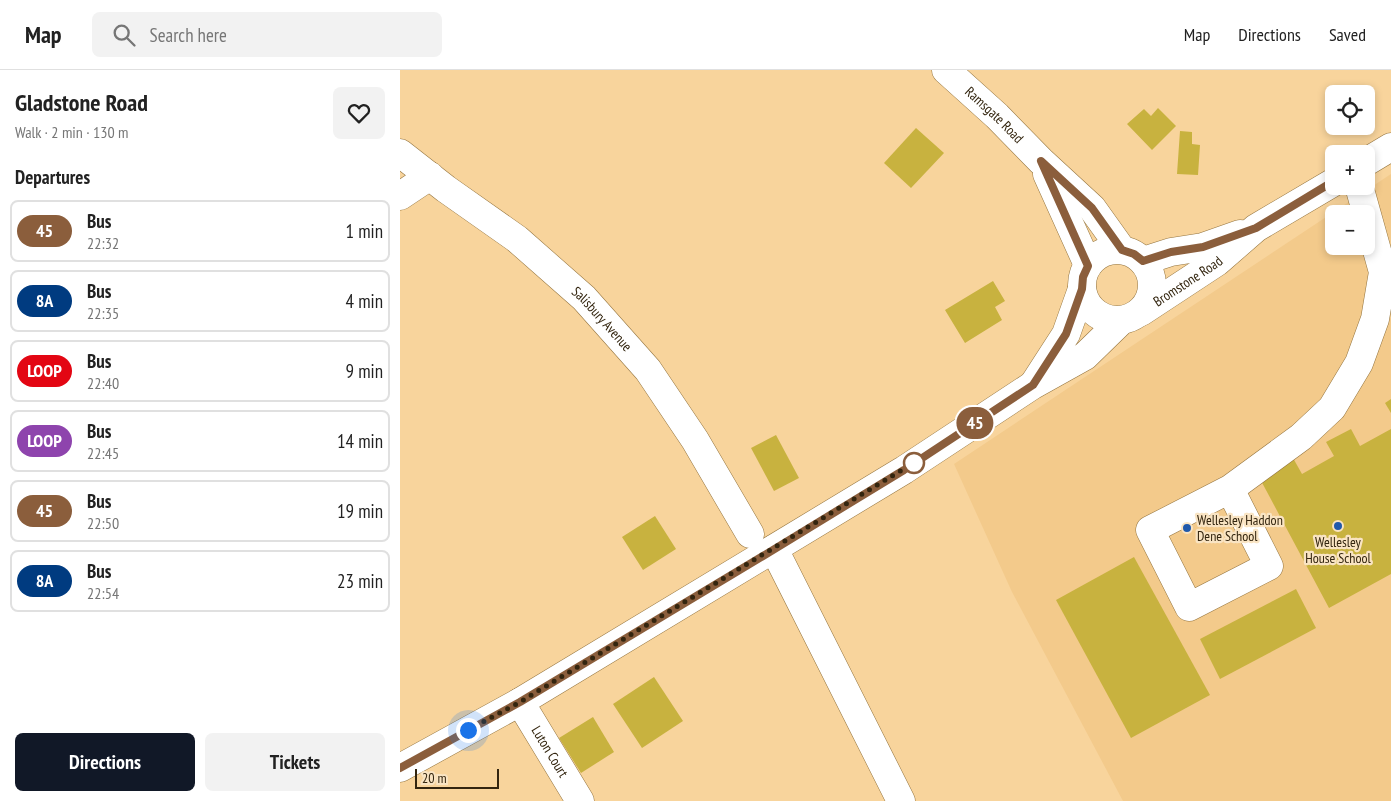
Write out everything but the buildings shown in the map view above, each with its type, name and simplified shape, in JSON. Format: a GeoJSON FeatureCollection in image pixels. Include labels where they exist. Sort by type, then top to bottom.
{"type":"FeatureCollection","features":[{"type":"Feature","properties":{"kind":"main road","name":"Ramsgate Road"},"geometry":{"type":"LineString","coordinates":[[946,70],[997,116],[1041,161],[1092,208],[1133,256]]}},
{"type":"Feature","properties":{"kind":"main road"},"geometry":{"type":"LineString","coordinates":[[1375,157],[1391,148]]}},
{"type":"Feature","properties":{"kind":"main road","name":"Salisbury Avenue"},"geometry":{"type":"LineString","coordinates":[[400,153],[517,239],[590,305],[648,370],[695,440],[750,534]]}},
{"type":"Feature","properties":{"kind":"main road","name":"Ramsgate Road"},"geometry":{"type":"LineString","coordinates":[[1041,161],[1085,277]]}},
{"type":"Feature","properties":{"kind":"main road"},"geometry":{"type":"LineString","coordinates":[[400,196],[430,176]]}},
{"type":"Feature","properties":{"kind":"main road","name":"Bromstone Road"},"geometry":{"type":"LineString","coordinates":[[1132,316],[1217,262],[1256,228],[1325,187]]}},
{"type":"Feature","properties":{"kind":"main road"},"geometry":{"type":"LineString","coordinates":[[1230,489],[1269,566],[1189,606],[1150,530],[1230,489],[1301,437],[1332,408],[1359,363],[1375,319],[1383,272],[1362,195]]}},
{"type":"Feature","properties":{"kind":"main road","name":"Bromstone Road"},"geometry":{"type":"LineString","coordinates":[[1133,256],[1203,247],[1256,228]]}},
{"type":"Feature","properties":{"kind":"main road"},"geometry":{"type":"LineString","coordinates":[[400,768],[520,702],[904,470],[1033,385],[1085,356],[1148,303],[1152,293],[1150,270],[1133,256],[1112,250],[1103,253],[1085,277],[1066,334],[1033,385]]}},
{"type":"Feature","properties":{"kind":"main road"},"geometry":{"type":"LineString","coordinates":[[1085,277],[1085,300],[1091,309],[1100,316],[1111,320],[1132,316]]}},
{"type":"Feature","properties":{"kind":"main road"},"geometry":{"type":"LineString","coordinates":[[774,549],[901,801]]}},
{"type":"Feature","properties":{"kind":"main road","name":"Luton Court"},"geometry":{"type":"LineString","coordinates":[[520,702],[580,801]]}},
{"type":"Feature","properties":{"kind":"shaded area","name":"Wellesley Haddon Dene School"},"geometry":{"type":"Polygon","coordinates":[[[1391,174],[1391,801],[1123,801],[1012,592],[954,464],[1325,218],[1325,255],[1375,255],[1375,205],[1344,205],[1359,195],[1375,195],[1375,185],[1391,174]]]}},
{"type":"Feature","properties":{"kind":"bus line","name":"45"},"geometry":{"type":"LineString","coordinates":[[400,768],[520,702],[763,556],[904,470],[1033,385],[1066,334],[1088,266],[1041,161],[1092,208],[1122,250],[1134,254],[1143,261],[1171,252],[1203,247],[1256,228],[1325,186]]}},
{"type":"Feature","properties":{"kind":"place","name":"Wellesley House School"},"geometry":{"type":"Point","coordinates":[1338,526]}},
{"type":"Feature","properties":{"kind":"place","name":"Wellesley Haddon Dene School"},"geometry":{"type":"Point","coordinates":[1187,528]}},
{"type":"Feature","properties":{"kind":"route"},"geometry":{"type":"LineString","coordinates":[[468,730],[520,702],[920,459],[914,463]]}}]}
